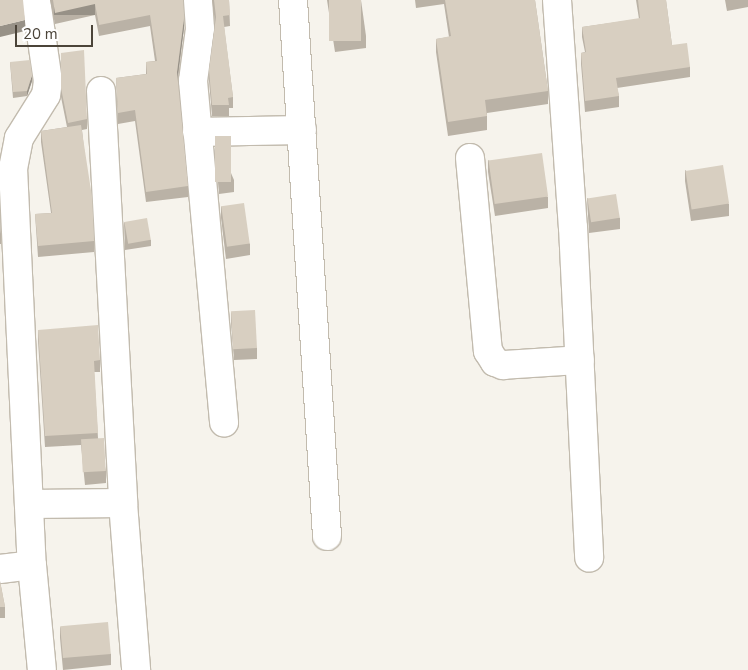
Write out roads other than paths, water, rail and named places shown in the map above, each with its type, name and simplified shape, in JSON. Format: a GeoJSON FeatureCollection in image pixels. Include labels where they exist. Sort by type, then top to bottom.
{"type":"FeatureCollection","features":[{"type":"Feature","properties":{"kind":"street"},"geometry":{"type":"LineString","coordinates":[[36,0],[48,81],[46,95],[19,138],[13,168],[32,565],[42,670]]}},
{"type":"Feature","properties":{"kind":"street"},"geometry":{"type":"LineString","coordinates":[[198,0],[200,30],[193,81],[224,423]]}},
{"type":"Feature","properties":{"kind":"street"},"geometry":{"type":"LineString","coordinates":[[293,0],[327,536]]}},
{"type":"Feature","properties":{"kind":"street"},"geometry":{"type":"LineString","coordinates":[[557,0],[580,360],[589,558]]}},
{"type":"Feature","properties":{"kind":"street"},"geometry":{"type":"LineString","coordinates":[[101,91],[122,503],[136,670]]}},
{"type":"Feature","properties":{"kind":"street"},"geometry":{"type":"LineString","coordinates":[[197,132],[302,130]]}},
{"type":"Feature","properties":{"kind":"street"},"geometry":{"type":"LineString","coordinates":[[470,158],[488,351],[494,362],[503,365],[580,360]]}},
{"type":"Feature","properties":{"kind":"street"},"geometry":{"type":"LineString","coordinates":[[29,504],[122,503]]}},
{"type":"Feature","properties":{"kind":"street"},"geometry":{"type":"LineString","coordinates":[[0,569],[32,565]]}}]}
